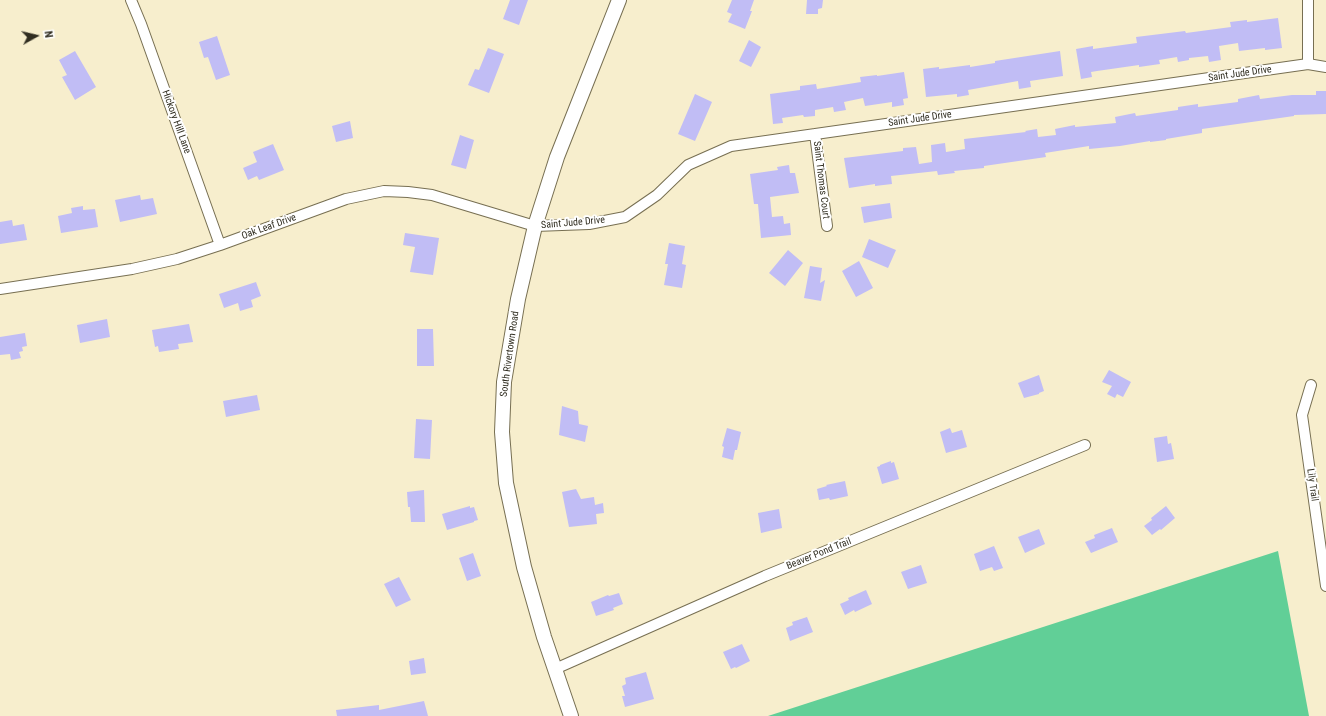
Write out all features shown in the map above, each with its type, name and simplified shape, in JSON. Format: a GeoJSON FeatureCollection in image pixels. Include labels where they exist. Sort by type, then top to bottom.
{"type":"FeatureCollection","features":[{"type":"Feature","properties":{"kind":"main road","name":"South Rivertown Road"},"geometry":{"type":"LineString","coordinates":[[571,716],[544,637],[524,567],[506,483],[502,432],[504,382],[518,299],[535,226],[557,157],[619,0]]}},
{"type":"Feature","properties":{"kind":"street","name":"Hickory Hill Lane"},"geometry":{"type":"LineString","coordinates":[[131,0],[141,24],[220,245]]}},
{"type":"Feature","properties":{"kind":"street"},"geometry":{"type":"LineString","coordinates":[[1308,0],[1308,64]]}},
{"type":"Feature","properties":{"kind":"street","name":"Saint Jude Drive"},"geometry":{"type":"LineString","coordinates":[[535,226],[589,224],[625,217],[657,195],[688,165],[731,146],[1308,64],[1326,67]]}},
{"type":"Feature","properties":{"kind":"street","name":"Saint Thomas Court"},"geometry":{"type":"LineString","coordinates":[[815,134],[827,226]]}},
{"type":"Feature","properties":{"kind":"street","name":"Oak Leaf Drive"},"geometry":{"type":"LineString","coordinates":[[0,288],[132,269],[177,259],[346,199],[384,191],[432,195],[535,226]]}},
{"type":"Feature","properties":{"kind":"street","name":"Lily Trail"},"geometry":{"type":"LineString","coordinates":[[1311,385],[1302,415],[1326,586]]}},
{"type":"Feature","properties":{"kind":"street","name":"Beaver Pond Trail"},"geometry":{"type":"LineString","coordinates":[[555,669],[765,576],[1085,445]]}},
{"type":"Feature","properties":{"kind":"green space"},"geometry":{"type":"Polygon","coordinates":[[[1278,551],[1309,716],[768,716],[1278,551]]]}},
{"type":"Feature","properties":{"kind":"building"},"geometry":{"type":"Polygon","coordinates":[[[510,0],[528,0],[519,25],[503,19],[510,0]]]}},
{"type":"Feature","properties":{"kind":"building"},"geometry":{"type":"Polygon","coordinates":[[[732,0],[754,0],[750,11],[752,11],[745,29],[728,22],[732,14],[727,12],[732,0]]]}},
{"type":"Feature","properties":{"kind":"building"},"geometry":{"type":"Polygon","coordinates":[[[807,0],[823,0],[822,8],[818,9],[818,14],[806,14],[807,0]]]}},
{"type":"Feature","properties":{"kind":"building"},"geometry":{"type":"Polygon","coordinates":[[[1278,18],[1282,48],[1239,51],[1238,43],[1219,46],[1221,60],[1209,62],[1208,56],[1189,58],[1189,60],[1178,62],[1177,57],[1159,60],[1160,64],[1139,67],[1139,65],[1091,72],[1092,77],[1081,79],[1076,49],[1093,46],[1093,49],[1137,43],[1136,37],[1185,31],[1186,33],[1231,27],[1230,22],[1247,20],[1247,22],[1278,18]]]}},
{"type":"Feature","properties":{"kind":"building"},"geometry":{"type":"Polygon","coordinates":[[[217,36],[230,75],[216,80],[208,57],[204,58],[199,42],[217,36]]]}},
{"type":"Feature","properties":{"kind":"building"},"geometry":{"type":"Polygon","coordinates":[[[749,40],[761,47],[751,67],[739,61],[749,40]]]}},
{"type":"Feature","properties":{"kind":"building"},"geometry":{"type":"Polygon","coordinates":[[[488,48],[504,54],[489,93],[468,85],[475,69],[479,70],[488,48]]]}},
{"type":"Feature","properties":{"kind":"building"},"geometry":{"type":"Polygon","coordinates":[[[75,51],[96,87],[75,100],[62,77],[67,75],[59,60],[75,51]]]}},
{"type":"Feature","properties":{"kind":"building"},"geometry":{"type":"Polygon","coordinates":[[[1060,51],[1063,76],[1030,81],[1031,87],[1019,89],[1018,81],[968,90],[969,95],[957,97],[957,94],[926,97],[923,69],[939,67],[939,69],[970,65],[970,67],[995,63],[995,61],[1060,51]]]}},
{"type":"Feature","properties":{"kind":"building"},"geometry":{"type":"Polygon","coordinates":[[[904,72],[908,98],[903,99],[904,105],[892,107],[892,102],[865,106],[863,98],[844,102],[846,110],[834,112],[833,107],[815,110],[815,116],[804,117],[803,115],[782,118],[783,123],[773,124],[770,94],[800,90],[800,86],[816,84],[817,89],[861,82],[860,77],[904,72]]]}},
{"type":"Feature","properties":{"kind":"building"},"geometry":{"type":"Polygon","coordinates":[[[1316,91],[1326,91],[1326,114],[1294,115],[1202,129],[1202,133],[1166,140],[1089,149],[1089,146],[1045,153],[1046,157],[984,166],[984,168],[954,171],[955,173],[938,175],[937,171],[891,176],[892,184],[875,186],[875,184],[849,188],[844,158],[903,151],[903,148],[916,147],[919,164],[932,162],[931,145],[945,143],[946,152],[965,149],[964,139],[1026,132],[1025,131],[1037,129],[1038,137],[1056,135],[1055,129],[1075,125],[1075,127],[1116,123],[1115,117],[1135,113],[1136,116],[1178,110],[1178,107],[1198,104],[1198,107],[1238,102],[1238,99],[1259,95],[1260,99],[1292,95],[1316,95],[1316,91]]]}},
{"type":"Feature","properties":{"kind":"building"},"geometry":{"type":"Polygon","coordinates":[[[695,94],[712,102],[695,141],[678,134],[695,94]]]}},
{"type":"Feature","properties":{"kind":"building"},"geometry":{"type":"Polygon","coordinates":[[[350,121],[353,138],[336,142],[332,126],[350,121]]]}},
{"type":"Feature","properties":{"kind":"building"},"geometry":{"type":"Polygon","coordinates":[[[460,135],[474,140],[466,169],[451,165],[460,135]]]}},
{"type":"Feature","properties":{"kind":"building"},"geometry":{"type":"Polygon","coordinates":[[[273,144],[284,170],[259,180],[257,176],[248,180],[243,168],[257,162],[253,152],[273,144]]]}},
{"type":"Feature","properties":{"kind":"building"},"geometry":{"type":"Polygon","coordinates":[[[789,165],[790,173],[795,173],[799,193],[770,197],[772,217],[783,216],[784,224],[790,223],[791,235],[761,238],[758,204],[754,204],[750,174],[778,170],[777,167],[789,165]]]}},
{"type":"Feature","properties":{"kind":"building"},"geometry":{"type":"Polygon","coordinates":[[[140,195],[141,200],[153,198],[157,214],[120,222],[115,200],[140,195]]]}},
{"type":"Feature","properties":{"kind":"building"},"geometry":{"type":"Polygon","coordinates":[[[890,203],[892,218],[864,223],[861,207],[890,203]]]}},
{"type":"Feature","properties":{"kind":"building"},"geometry":{"type":"Polygon","coordinates":[[[83,206],[83,210],[95,209],[98,227],[61,233],[58,216],[72,213],[71,208],[83,206]]]}},
{"type":"Feature","properties":{"kind":"building"},"geometry":{"type":"Polygon","coordinates":[[[12,220],[13,226],[24,224],[27,240],[0,244],[0,222],[12,220]]]}},
{"type":"Feature","properties":{"kind":"building"},"geometry":{"type":"Polygon","coordinates":[[[405,233],[439,238],[433,275],[410,272],[415,247],[403,245],[405,233]]]}},
{"type":"Feature","properties":{"kind":"building"},"geometry":{"type":"Polygon","coordinates":[[[869,239],[896,250],[888,268],[862,257],[869,239]]]}},
{"type":"Feature","properties":{"kind":"building"},"geometry":{"type":"Polygon","coordinates":[[[669,243],[685,246],[682,264],[686,265],[682,288],[664,285],[668,264],[665,264],[669,243]]]}},
{"type":"Feature","properties":{"kind":"building"},"geometry":{"type":"Polygon","coordinates":[[[788,250],[803,263],[785,286],[769,273],[788,250]]]}},
{"type":"Feature","properties":{"kind":"building"},"geometry":{"type":"Polygon","coordinates":[[[859,261],[873,288],[856,297],[842,271],[859,261]]]}},
{"type":"Feature","properties":{"kind":"building"},"geometry":{"type":"Polygon","coordinates":[[[810,266],[822,268],[820,283],[825,280],[821,301],[804,298],[810,266]]]}},
{"type":"Feature","properties":{"kind":"building"},"geometry":{"type":"Polygon","coordinates":[[[256,282],[261,296],[251,300],[253,307],[240,311],[238,303],[224,308],[219,294],[256,282]]]}},
{"type":"Feature","properties":{"kind":"building"},"geometry":{"type":"Polygon","coordinates":[[[107,319],[110,337],[80,343],[77,325],[107,319]]]}},
{"type":"Feature","properties":{"kind":"building"},"geometry":{"type":"Polygon","coordinates":[[[189,324],[193,342],[178,344],[179,349],[159,352],[158,346],[155,347],[152,330],[189,324]]]}},
{"type":"Feature","properties":{"kind":"building"},"geometry":{"type":"Polygon","coordinates":[[[417,329],[433,329],[434,366],[417,366],[417,329]]]}},
{"type":"Feature","properties":{"kind":"building"},"geometry":{"type":"Polygon","coordinates":[[[25,333],[27,346],[22,347],[23,351],[19,352],[21,358],[11,360],[10,354],[0,355],[0,337],[25,333]]]}},
{"type":"Feature","properties":{"kind":"building"},"geometry":{"type":"Polygon","coordinates":[[[1109,370],[1131,382],[1123,397],[1117,394],[1115,398],[1107,394],[1112,386],[1102,382],[1109,370]]]}},
{"type":"Feature","properties":{"kind":"building"},"geometry":{"type":"Polygon","coordinates":[[[1039,375],[1044,391],[1024,398],[1018,383],[1039,375]]]}},
{"type":"Feature","properties":{"kind":"building"},"geometry":{"type":"Polygon","coordinates":[[[257,395],[260,410],[226,417],[223,401],[257,395]]]}},
{"type":"Feature","properties":{"kind":"building"},"geometry":{"type":"Polygon","coordinates":[[[562,406],[578,411],[579,424],[588,426],[585,442],[559,435],[562,406]]]}},
{"type":"Feature","properties":{"kind":"building"},"geometry":{"type":"Polygon","coordinates":[[[416,419],[432,420],[430,459],[414,458],[416,419]]]}},
{"type":"Feature","properties":{"kind":"building"},"geometry":{"type":"Polygon","coordinates":[[[727,428],[741,432],[733,460],[722,457],[724,447],[722,446],[727,428]]]}},
{"type":"Feature","properties":{"kind":"building"},"geometry":{"type":"Polygon","coordinates":[[[950,428],[952,433],[962,430],[967,447],[946,453],[940,432],[950,428]]]}},
{"type":"Feature","properties":{"kind":"building"},"geometry":{"type":"Polygon","coordinates":[[[1167,436],[1168,444],[1171,443],[1174,459],[1157,462],[1154,438],[1167,436]]]}},
{"type":"Feature","properties":{"kind":"building"},"geometry":{"type":"Polygon","coordinates":[[[891,461],[891,463],[894,462],[899,479],[882,484],[877,467],[891,461]]]}},
{"type":"Feature","properties":{"kind":"building"},"geometry":{"type":"Polygon","coordinates":[[[845,481],[848,496],[830,500],[829,498],[819,500],[817,489],[827,486],[826,485],[845,481]]]}},
{"type":"Feature","properties":{"kind":"building"},"geometry":{"type":"Polygon","coordinates":[[[576,489],[581,499],[594,497],[595,505],[603,503],[604,513],[596,514],[597,524],[569,527],[562,492],[576,489]]]}},
{"type":"Feature","properties":{"kind":"building"},"geometry":{"type":"Polygon","coordinates":[[[424,490],[425,522],[411,522],[407,492],[424,490]]]}},
{"type":"Feature","properties":{"kind":"building"},"geometry":{"type":"Polygon","coordinates":[[[470,506],[470,508],[474,507],[478,520],[447,530],[442,514],[470,506]]]}},
{"type":"Feature","properties":{"kind":"building"},"geometry":{"type":"Polygon","coordinates":[[[1166,506],[1175,518],[1161,530],[1160,529],[1152,535],[1144,526],[1152,520],[1151,518],[1166,506]]]}},
{"type":"Feature","properties":{"kind":"building"},"geometry":{"type":"Polygon","coordinates":[[[779,509],[782,528],[761,533],[758,513],[779,509]]]}},
{"type":"Feature","properties":{"kind":"building"},"geometry":{"type":"Polygon","coordinates":[[[1112,528],[1118,542],[1091,553],[1085,542],[1095,538],[1094,535],[1112,528]]]}},
{"type":"Feature","properties":{"kind":"building"},"geometry":{"type":"Polygon","coordinates":[[[1039,529],[1045,544],[1025,553],[1018,537],[1039,529]]]}},
{"type":"Feature","properties":{"kind":"building"},"geometry":{"type":"Polygon","coordinates":[[[994,546],[1003,568],[994,571],[992,567],[980,571],[974,554],[994,546]]]}},
{"type":"Feature","properties":{"kind":"building"},"geometry":{"type":"Polygon","coordinates":[[[473,553],[481,576],[467,581],[459,558],[473,553]]]}},
{"type":"Feature","properties":{"kind":"building"},"geometry":{"type":"Polygon","coordinates":[[[921,565],[927,583],[908,589],[901,572],[921,565]]]}},
{"type":"Feature","properties":{"kind":"building"},"geometry":{"type":"Polygon","coordinates":[[[399,577],[411,600],[396,607],[384,584],[399,577]]]}},
{"type":"Feature","properties":{"kind":"building"},"geometry":{"type":"Polygon","coordinates":[[[866,590],[872,604],[855,612],[854,610],[845,615],[840,604],[849,600],[848,598],[866,590]]]}},
{"type":"Feature","properties":{"kind":"building"},"geometry":{"type":"Polygon","coordinates":[[[619,593],[623,604],[613,608],[614,610],[596,616],[591,602],[608,595],[619,593]]]}},
{"type":"Feature","properties":{"kind":"building"},"geometry":{"type":"Polygon","coordinates":[[[807,617],[813,632],[790,641],[786,628],[793,625],[792,622],[807,617]]]}},
{"type":"Feature","properties":{"kind":"building"},"geometry":{"type":"Polygon","coordinates":[[[742,644],[750,661],[731,669],[723,652],[742,644]]]}},
{"type":"Feature","properties":{"kind":"building"},"geometry":{"type":"Polygon","coordinates":[[[424,658],[426,673],[411,675],[409,661],[424,658]]]}},
{"type":"Feature","properties":{"kind":"building"},"geometry":{"type":"Polygon","coordinates":[[[646,672],[654,699],[625,707],[622,696],[625,696],[622,686],[626,684],[625,678],[646,672]]]}},
{"type":"Feature","properties":{"kind":"building"},"geometry":{"type":"Polygon","coordinates":[[[424,701],[428,716],[337,716],[336,710],[379,705],[379,710],[424,701]]]}}]}
